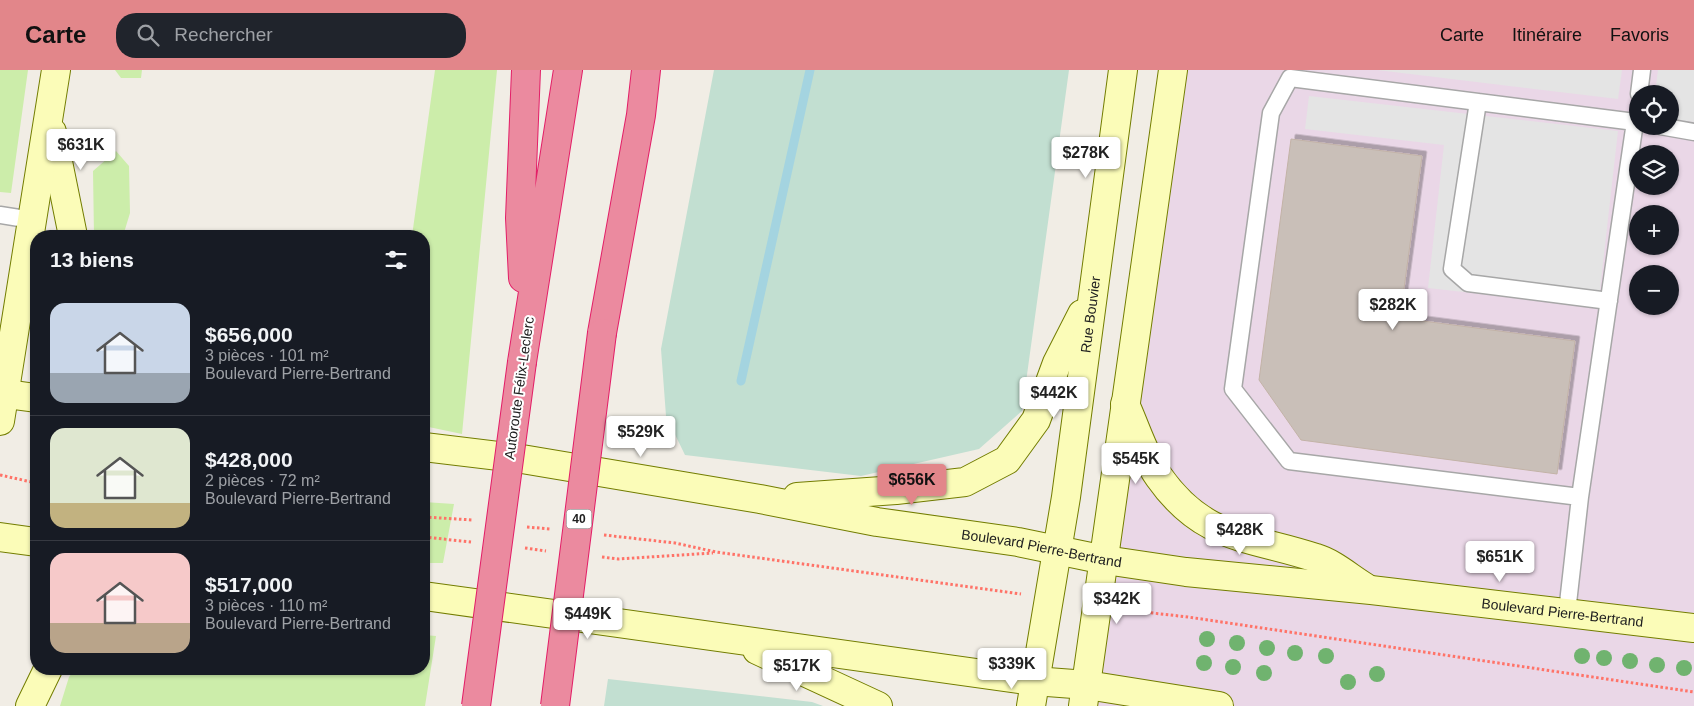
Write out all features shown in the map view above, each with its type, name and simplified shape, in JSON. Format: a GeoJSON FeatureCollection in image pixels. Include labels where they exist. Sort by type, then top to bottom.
{"type":"FeatureCollection","features":[{"type":"Feature","properties":{"kind":"highway"},"geometry":{"type":"LineString","coordinates":[[526,70],[520,218],[526,334]]}},
{"type":"Feature","properties":{"kind":"highway","name":"Autoroute Félix-Leclerc"},"geometry":{"type":"LineString","coordinates":[[476,706],[526,334],[568,70]]}},
{"type":"Feature","properties":{"kind":"highway","name":"40"},"geometry":{"type":"LineString","coordinates":[[555,706],[602,333],[640,115],[646,70]]}},
{"type":"Feature","properties":{"kind":"highway"},"geometry":{"type":"LineString","coordinates":[[640,115],[653,70]]}},
{"type":"Feature","properties":{"kind":"main road"},"geometry":{"type":"LineString","coordinates":[[30,230],[56,70]]}},
{"type":"Feature","properties":{"kind":"main road","name":"Rue Bouvier"},"geometry":{"type":"LineString","coordinates":[[1033,693],[1058,550],[1123,70]]}},
{"type":"Feature","properties":{"kind":"main road"},"geometry":{"type":"LineString","coordinates":[[1085,695],[1173,70]]}},
{"type":"Feature","properties":{"kind":"main road"},"geometry":{"type":"LineString","coordinates":[[48,115],[72,230]]}},
{"type":"Feature","properties":{"kind":"main road"},"geometry":{"type":"LineString","coordinates":[[0,420],[2,394],[30,232]]}},
{"type":"Feature","properties":{"kind":"main road"},"geometry":{"type":"LineString","coordinates":[[760,500],[896,490],[965,482],[1006,460],[1036,420],[1057,363],[1092,294]]}},
{"type":"Feature","properties":{"kind":"main road"},"geometry":{"type":"LineString","coordinates":[[2,394],[30,397]]}},
{"type":"Feature","properties":{"kind":"main road"},"geometry":{"type":"LineString","coordinates":[[1125,404],[1158,476],[1191,512],[1212,527],[1238,537],[1318,558],[1371,590]]}},
{"type":"Feature","properties":{"kind":"main road","name":"Boulevard Pierre-Bertrand"},"geometry":{"type":"LineString","coordinates":[[430,448],[516,458],[877,522],[1186,572],[1371,590],[1694,628]]}},
{"type":"Feature","properties":{"kind":"main road"},"geometry":{"type":"LineString","coordinates":[[0,537],[30,541]]}},
{"type":"Feature","properties":{"kind":"main road"},"geometry":{"type":"LineString","coordinates":[[430,597],[733,639],[1033,693],[1085,695],[1219,706]]}},
{"type":"Feature","properties":{"kind":"main road"},"geometry":{"type":"LineString","coordinates":[[733,639],[878,706]]}},
{"type":"Feature","properties":{"kind":"main road"},"geometry":{"type":"LineString","coordinates":[[30,706],[45,675]]}},
{"type":"Feature","properties":{"kind":"lane"},"geometry":{"type":"LineString","coordinates":[[1640,85],[1642,70]]}},
{"type":"Feature","properties":{"kind":"lane"},"geometry":{"type":"LineString","coordinates":[[1580,497],[1290,461],[1233,388],[1271,113],[1291,74],[1478,102],[1629,121]]}},
{"type":"Feature","properties":{"kind":"lane"},"geometry":{"type":"LineString","coordinates":[[1478,102],[1452,269],[1468,283],[1609,301]]}},
{"type":"Feature","properties":{"kind":"lane"},"geometry":{"type":"LineString","coordinates":[[1679,129],[1694,132]]}},
{"type":"Feature","properties":{"kind":"lane"},"geometry":{"type":"LineString","coordinates":[[1567,612],[1580,497],[1634,135]]}},
{"type":"Feature","properties":{"kind":"lane"},"geometry":{"type":"LineString","coordinates":[[0,215],[32,220]]}},
{"type":"Feature","properties":{"kind":"path"},"geometry":{"type":"LineString","coordinates":[[0,475],[30,482]]}},
{"type":"Feature","properties":{"kind":"path"},"geometry":{"type":"LineString","coordinates":[[716,552],[1022,594]]}},
{"type":"Feature","properties":{"kind":"path"},"geometry":{"type":"LineString","coordinates":[[1123,610],[1188,617],[1694,692]]}},
{"type":"Feature","properties":{"kind":"shaded area"},"geometry":{"type":"Polygon","coordinates":[[[1176,70],[1694,70],[1694,706],[1082,706],[1176,70]]]}},
{"type":"Feature","properties":{"kind":"shaded area"},"geometry":{"type":"Polygon","coordinates":[[[1377,70],[1622,70],[1618,99],[1377,70]]]}},
{"type":"Feature","properties":{"kind":"shaded area"},"geometry":{"type":"Polygon","coordinates":[[[1658,70],[1694,70],[1694,122],[1679,120],[1679,85],[1656,85],[1658,70]]]}},
{"type":"Feature","properties":{"kind":"shaded area"},"geometry":{"type":"Polygon","coordinates":[[[1309,96],[1618,131],[1598,307],[1428,288],[1444,145],[1305,129],[1309,96]]]}},
{"type":"Feature","properties":{"kind":"green space"},"geometry":{"type":"Polygon","coordinates":[[[0,70],[28,70],[11,193],[0,192],[0,70]]]}},
{"type":"Feature","properties":{"kind":"green space"},"geometry":{"type":"Polygon","coordinates":[[[115,70],[142,70],[141,78],[121,78],[115,70]]]}},
{"type":"Feature","properties":{"kind":"green space"},"geometry":{"type":"Polygon","coordinates":[[[435,70],[497,70],[462,434],[430,427],[430,230],[413,230],[435,70]]]}},
{"type":"Feature","properties":{"kind":"green space"},"geometry":{"type":"Polygon","coordinates":[[[714,70],[1069,70],[1022,411],[979,449],[861,476],[685,455],[666,416],[661,349],[714,70]]]}},
{"type":"Feature","properties":{"kind":"green space"},"geometry":{"type":"Polygon","coordinates":[[[116,151],[129,166],[130,213],[125,230],[94,230],[93,171],[116,151]]]}},
{"type":"Feature","properties":{"kind":"green space"},"geometry":{"type":"Polygon","coordinates":[[[430,502],[454,504],[443,563],[430,563],[430,502]]]}},
{"type":"Feature","properties":{"kind":"green space"},"geometry":{"type":"Polygon","coordinates":[[[430,636],[436,636],[430,674],[430,636]]]}},
{"type":"Feature","properties":{"kind":"green space"},"geometry":{"type":"Polygon","coordinates":[[[70,675],[430,675],[425,706],[60,706],[70,675]]]}},
{"type":"Feature","properties":{"kind":"green space"},"geometry":{"type":"Polygon","coordinates":[[[608,679],[812,702],[823,706],[604,706],[608,679]]]}},
{"type":"Feature","properties":{"kind":"building"},"geometry":{"type":"Polygon","coordinates":[[[1291,139],[1422,156],[1400,318],[1575,341],[1557,474],[1301,440],[1259,380],[1291,139]]]}},
{"type":"Feature","properties":{"kind":"waterway"},"geometry":{"type":"LineString","coordinates":[[741,381],[810,70]]}}]}
